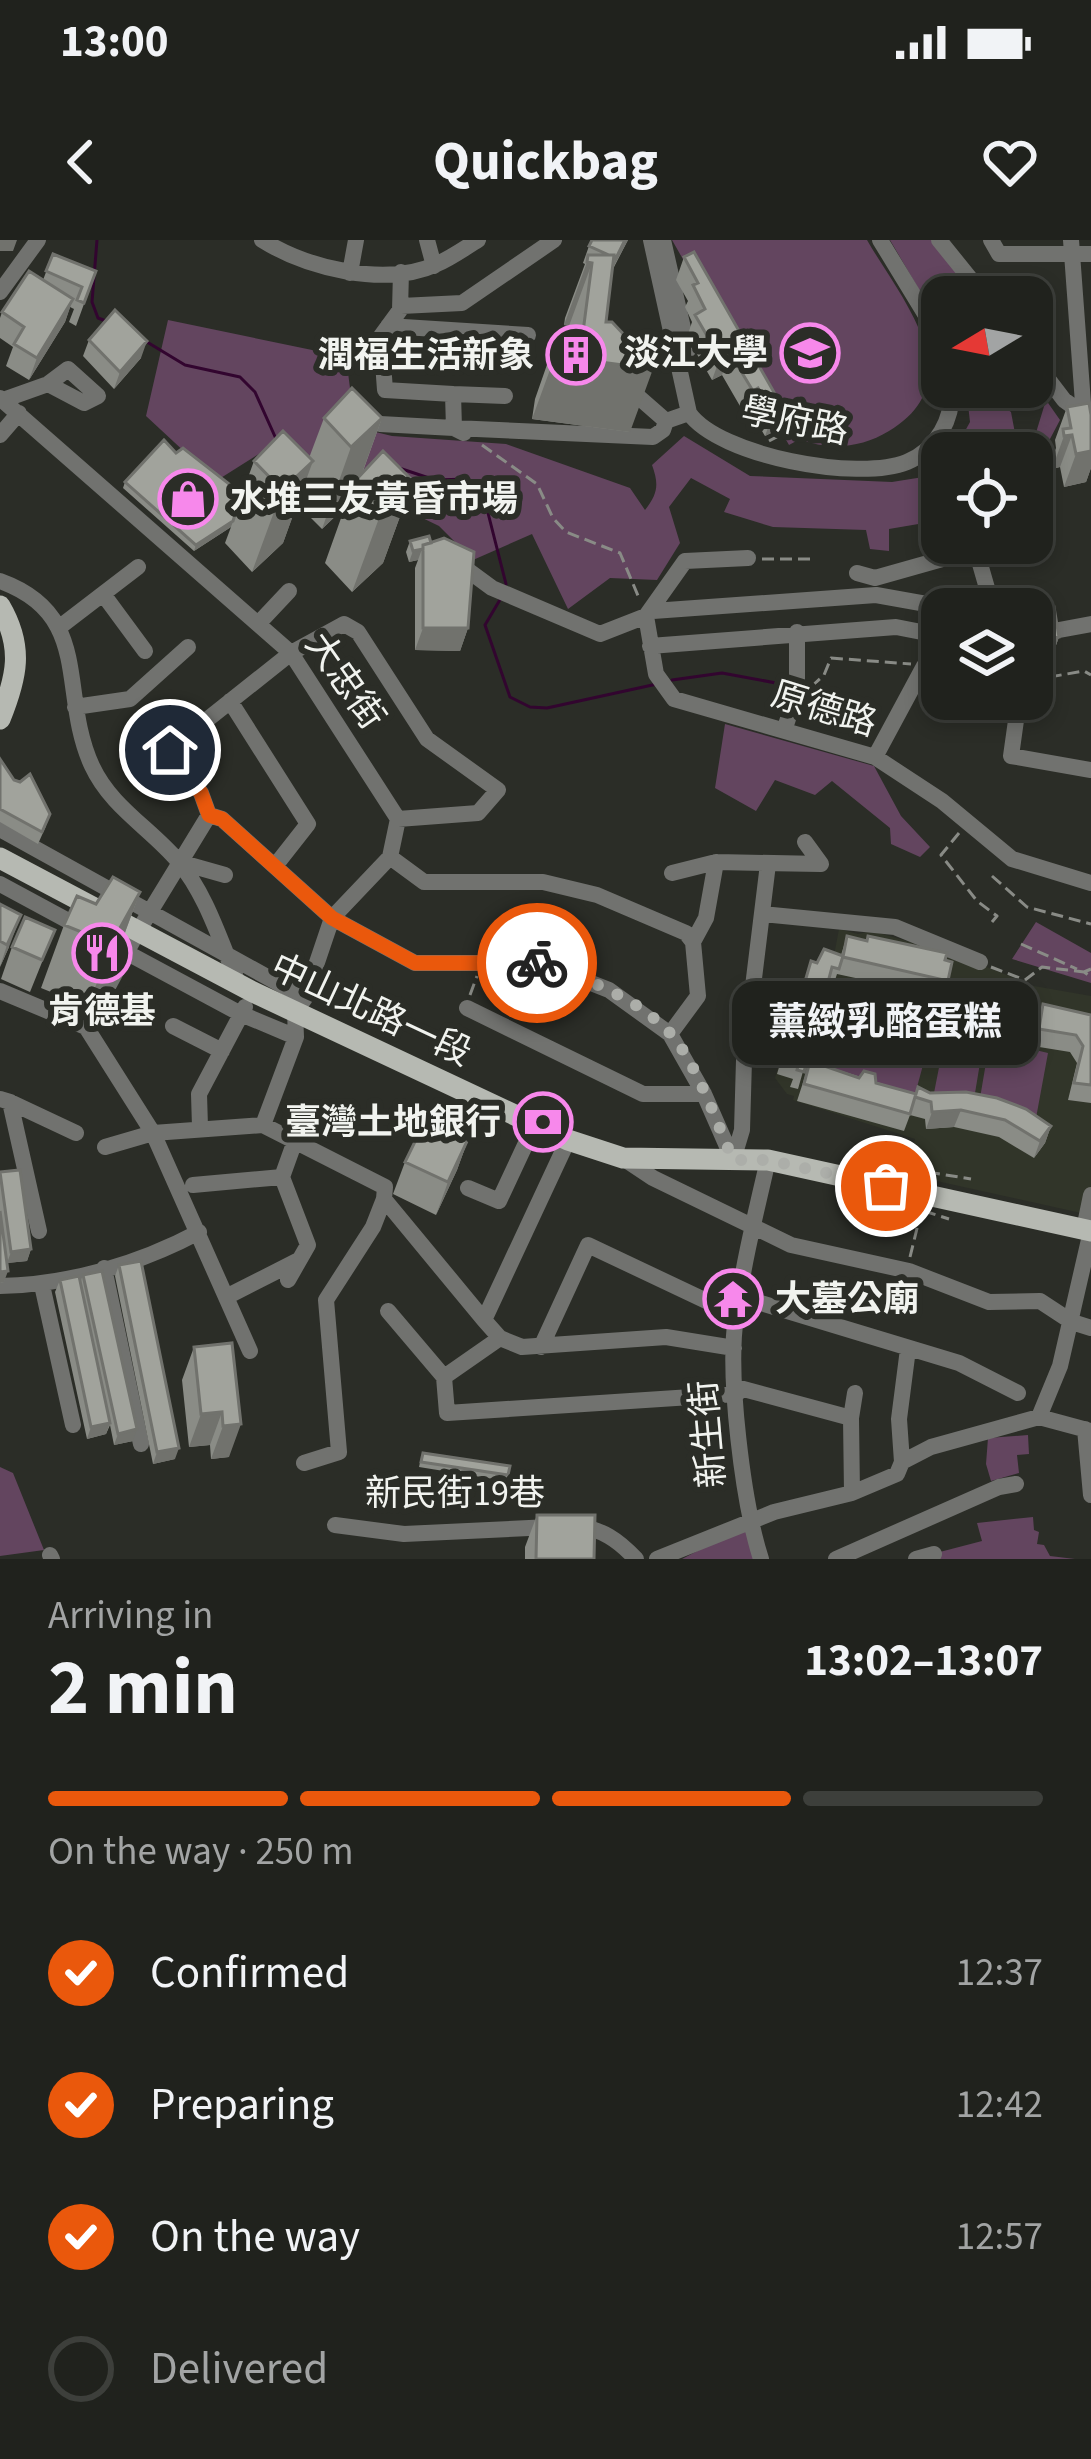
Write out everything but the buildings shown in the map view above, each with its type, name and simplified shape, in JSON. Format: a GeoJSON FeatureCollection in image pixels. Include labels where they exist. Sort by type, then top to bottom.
{"type":"FeatureCollection","features":[{"type":"Feature","properties":{"kind":"main road"},"geometry":{"type":"LineString","coordinates":[[0,606],[17,644],[17,677],[0,719]]}},
{"type":"Feature","properties":{"kind":"main road","name":"中山北路一段"},"geometry":{"type":"LineString","coordinates":[[0,858],[132,942],[300,1005],[568,1140],[623,1158],[768,1160],[1089,1230]]}},
{"type":"Feature","properties":{"kind":"street"},"geometry":{"type":"LineString","coordinates":[[0,292],[38,240]]}},
{"type":"Feature","properties":{"kind":"street"},"geometry":{"type":"LineString","coordinates":[[262,240],[292,259],[350,273],[434,266],[478,240]]}},
{"type":"Feature","properties":{"kind":"street"},"geometry":{"type":"LineString","coordinates":[[350,273],[356,240]]}},
{"type":"Feature","properties":{"kind":"street"},"geometry":{"type":"LineString","coordinates":[[427,240],[434,266]]}},
{"type":"Feature","properties":{"kind":"street"},"geometry":{"type":"LineString","coordinates":[[401,306],[462,303],[554,240]]}},
{"type":"Feature","properties":{"kind":"street","name":"學府路"},"geometry":{"type":"LineString","coordinates":[[651,240],[689,412],[699,427],[716,437],[789,461],[872,470],[909,462],[928,448],[943,431],[952,408]]}},
{"type":"Feature","properties":{"kind":"street"},"geometry":{"type":"LineString","coordinates":[[663,240],[688,350]]}},
{"type":"Feature","properties":{"kind":"street"},"geometry":{"type":"LineString","coordinates":[[880,240],[921,307]]}},
{"type":"Feature","properties":{"kind":"street"},"geometry":{"type":"LineString","coordinates":[[939,240],[968,276]]}},
{"type":"Feature","properties":{"kind":"street"},"geometry":{"type":"LineString","coordinates":[[991,240],[999,254],[1070,247],[1091,254]]}},
{"type":"Feature","properties":{"kind":"street"},"geometry":{"type":"LineString","coordinates":[[1070,247],[1091,451]]}},
{"type":"Feature","properties":{"kind":"street"},"geometry":{"type":"LineString","coordinates":[[401,272],[401,306],[381,336],[385,390],[505,396]]}},
{"type":"Feature","properties":{"kind":"street"},"geometry":{"type":"LineString","coordinates":[[388,326],[528,335]]}},
{"type":"Feature","properties":{"kind":"street"},"geometry":{"type":"LineString","coordinates":[[618,377],[666,421]]}},
{"type":"Feature","properties":{"kind":"street"},"geometry":{"type":"LineString","coordinates":[[1,399],[48,384]]}},
{"type":"Feature","properties":{"kind":"street"},"geometry":{"type":"LineString","coordinates":[[1053,386],[1088,418]]}},
{"type":"Feature","properties":{"kind":"street"},"geometry":{"type":"LineString","coordinates":[[453,394],[460,431]]}},
{"type":"Feature","properties":{"kind":"street","name":"大忠街"},"geometry":{"type":"LineString","coordinates":[[1,399],[291,653],[398,819]]}},
{"type":"Feature","properties":{"kind":"street"},"geometry":{"type":"LineString","coordinates":[[666,421],[689,412]]}},
{"type":"Feature","properties":{"kind":"street"},"geometry":{"type":"LineString","coordinates":[[0,435],[19,413]]}},
{"type":"Feature","properties":{"kind":"street"},"geometry":{"type":"LineString","coordinates":[[460,431],[653,437],[666,421]]}},
{"type":"Feature","properties":{"kind":"street"},"geometry":{"type":"LineString","coordinates":[[380,424],[489,434]]}},
{"type":"Feature","properties":{"kind":"street"},"geometry":{"type":"LineString","coordinates":[[437,548],[492,588],[600,634],[650,613],[869,582],[929,564]]}},
{"type":"Feature","properties":{"kind":"street"},"geometry":{"type":"LineString","coordinates":[[650,613],[685,561],[748,558]]}},
{"type":"Feature","properties":{"kind":"street"},"geometry":{"type":"LineString","coordinates":[[61,626],[138,567]]}},
{"type":"Feature","properties":{"kind":"street"},"geometry":{"type":"LineString","coordinates":[[0,581],[45,605],[61,626],[75,707],[92,767],[125,813],[179,862],[246,988],[241,1014],[200,1094],[200,1127]]}},
{"type":"Feature","properties":{"kind":"street"},"geometry":{"type":"LineString","coordinates":[[869,582],[921,602]]}},
{"type":"Feature","properties":{"kind":"street"},"geometry":{"type":"LineString","coordinates":[[258,624],[289,591]]}},
{"type":"Feature","properties":{"kind":"street"},"geometry":{"type":"LineString","coordinates":[[103,593],[145,651]]}},
{"type":"Feature","properties":{"kind":"street","name":"原德路"},"geometry":{"type":"LineString","coordinates":[[650,613],[656,674],[674,699],[875,757],[1012,859],[1091,884]]}},
{"type":"Feature","properties":{"kind":"street"},"geometry":{"type":"LineString","coordinates":[[209,815],[201,793],[170,750],[291,653],[344,624],[358,632],[427,739],[498,790],[478,813],[398,819],[390,857],[332,918],[263,1125]]}},
{"type":"Feature","properties":{"kind":"street"},"geometry":{"type":"LineString","coordinates":[[1053,631],[1091,624]]}},
{"type":"Feature","properties":{"kind":"street"},"geometry":{"type":"LineString","coordinates":[[650,646],[797,632],[896,627],[921,632]]}},
{"type":"Feature","properties":{"kind":"street"},"geometry":{"type":"LineString","coordinates":[[784,728],[797,691],[797,632]]}},
{"type":"Feature","properties":{"kind":"street"},"geometry":{"type":"LineString","coordinates":[[75,707],[130,699],[188,647]]}},
{"type":"Feature","properties":{"kind":"street"},"geometry":{"type":"LineString","coordinates":[[875,757],[921,672]]}},
{"type":"Feature","properties":{"kind":"street"},"geometry":{"type":"LineString","coordinates":[[230,701],[308,824],[275,866]]}},
{"type":"Feature","properties":{"kind":"street"},"geometry":{"type":"LineString","coordinates":[[1016,720],[1011,756],[1091,770]]}},
{"type":"Feature","properties":{"kind":"street"},"geometry":{"type":"LineString","coordinates":[[86,1027],[209,815]]}},
{"type":"Feature","properties":{"kind":"street"},"geometry":{"type":"LineString","coordinates":[[209,815],[222,819],[332,918],[415,963],[539,963],[610,989],[670,1034],[733,1160]]}},
{"type":"Feature","properties":{"kind":"street"},"geometry":{"type":"LineString","coordinates":[[0,829],[223,949],[300,1005]]}},
{"type":"Feature","properties":{"kind":"street"},"geometry":{"type":"LineString","coordinates":[[672,873],[716,862],[821,864],[806,842]]}},
{"type":"Feature","properties":{"kind":"street"},"geometry":{"type":"LineString","coordinates":[[390,857],[424,881],[543,882],[598,896],[686,933],[693,942],[698,996],[670,1034]]}},
{"type":"Feature","properties":{"kind":"street"},"geometry":{"type":"LineString","coordinates":[[179,862],[225,875]]}},
{"type":"Feature","properties":{"kind":"street"},"geometry":{"type":"LineString","coordinates":[[693,942],[706,919],[716,862]]}},
{"type":"Feature","properties":{"kind":"street"},"geometry":{"type":"LineString","coordinates":[[733,1160],[742,1130],[744,1060],[768,864]]}},
{"type":"Feature","properties":{"kind":"street"},"geometry":{"type":"LineString","coordinates":[[0,884],[132,942],[241,1014],[296,1037]]}},
{"type":"Feature","properties":{"kind":"street"},"geometry":{"type":"LineString","coordinates":[[762,914],[895,927],[980,962]]}},
{"type":"Feature","properties":{"kind":"street"},"geometry":{"type":"LineString","coordinates":[[0,991],[86,1027],[153,1133],[250,1351]]}},
{"type":"Feature","properties":{"kind":"street"},"geometry":{"type":"LineString","coordinates":[[466,1008],[643,1094],[704,1094]]}},
{"type":"Feature","properties":{"kind":"street"},"geometry":{"type":"LineString","coordinates":[[173,1026],[222,1052]]}},
{"type":"Feature","properties":{"kind":"street"},"geometry":{"type":"LineString","coordinates":[[5,1101],[76,1133]]}},
{"type":"Feature","properties":{"kind":"street"},"geometry":{"type":"LineString","coordinates":[[5,1101],[39,1231]]}},
{"type":"Feature","properties":{"kind":"street"},"geometry":{"type":"LineString","coordinates":[[105,1148],[153,1133],[263,1125],[296,1138],[385,1193],[500,1338],[522,1347],[541,1347],[666,1337],[734,1348]]}},
{"type":"Feature","properties":{"kind":"street"},"geometry":{"type":"LineString","coordinates":[[468,1188],[499,1201],[534,1126]]}},
{"type":"Feature","properties":{"kind":"street"},"geometry":{"type":"LineString","coordinates":[[288,1280],[308,1245],[282,1177],[296,1138]]}},
{"type":"Feature","properties":{"kind":"street"},"geometry":{"type":"LineString","coordinates":[[484,1320],[568,1140]]}},
{"type":"Feature","properties":{"kind":"street"},"geometry":{"type":"LineString","coordinates":[[623,1158],[653,1178],[791,1245],[909,1271],[989,1302],[1040,1300],[1072,1322],[1091,1328]]}},
{"type":"Feature","properties":{"kind":"street","name":"新生街"},"geometry":{"type":"LineString","coordinates":[[761,1559],[750,1524],[734,1348],[768,1160]]}},
{"type":"Feature","properties":{"kind":"street"},"geometry":{"type":"LineString","coordinates":[[193,1185],[282,1177]]}},
{"type":"Feature","properties":{"kind":"street"},"geometry":{"type":"LineString","coordinates":[[304,1463],[339,1452],[326,1300],[373,1226],[385,1193]]}},
{"type":"Feature","properties":{"kind":"street"},"geometry":{"type":"LineString","coordinates":[[1040,1417],[1072,1322],[1091,1196]]}},
{"type":"Feature","properties":{"kind":"street"},"geometry":{"type":"LineString","coordinates":[[0,1286],[42,1286],[157,1255],[199,1232]]}},
{"type":"Feature","properties":{"kind":"street"},"geometry":{"type":"LineString","coordinates":[[541,1347],[588,1246],[738,1306],[958,1363],[1018,1393]]}},
{"type":"Feature","properties":{"kind":"street"},"geometry":{"type":"LineString","coordinates":[[228,1296],[300,1260]]}},
{"type":"Feature","properties":{"kind":"street"},"geometry":{"type":"LineString","coordinates":[[104,1268],[141,1444]]}},
{"type":"Feature","properties":{"kind":"street"},"geometry":{"type":"LineString","coordinates":[[42,1286],[74,1425]]}},
{"type":"Feature","properties":{"kind":"street"},"geometry":{"type":"LineString","coordinates":[[388,1311],[444,1377],[447,1413],[736,1390],[851,1418]]}},
{"type":"Feature","properties":{"kind":"street"},"geometry":{"type":"LineString","coordinates":[[444,1377],[500,1338]]}},
{"type":"Feature","properties":{"kind":"street"},"geometry":{"type":"LineString","coordinates":[[657,1559],[774,1512],[852,1492],[897,1474],[902,1462],[898,1419],[908,1348]]}},
{"type":"Feature","properties":{"kind":"street"},"geometry":{"type":"LineString","coordinates":[[852,1492],[855,1393]]}},
{"type":"Feature","properties":{"kind":"street"},"geometry":{"type":"LineString","coordinates":[[902,1462],[963,1436],[1040,1417],[1088,1430],[1091,1495]]}},
{"type":"Feature","properties":{"kind":"street"},"geometry":{"type":"LineString","coordinates":[[836,1559],[1016,1484]]}},
{"type":"Feature","properties":{"kind":"street","name":"新民街19巷"},"geometry":{"type":"LineString","coordinates":[[335,1525],[404,1534],[575,1525],[617,1539],[636,1559]]}},
{"type":"Feature","properties":{"kind":"path"},"geometry":{"type":"LineString","coordinates":[[460,431],[537,484],[566,532],[620,554],[650,613]]}},
{"type":"Feature","properties":{"kind":"path"},"geometry":{"type":"LineString","coordinates":[[770,442],[782,434]]}},
{"type":"Feature","properties":{"kind":"path"},"geometry":{"type":"LineString","coordinates":[[748,558],[816,559]]}},
{"type":"Feature","properties":{"kind":"path"},"geometry":{"type":"LineString","coordinates":[[797,691],[808,690],[824,675],[831,658],[921,666]]}},
{"type":"Feature","properties":{"kind":"path"},"geometry":{"type":"LineString","coordinates":[[1053,676],[1084,671],[1091,676]]}},
{"type":"Feature","properties":{"kind":"path"},"geometry":{"type":"LineString","coordinates":[[968,822],[940,855],[977,902],[997,916],[992,922]]}},
{"type":"Feature","properties":{"kind":"path"},"geometry":{"type":"LineString","coordinates":[[992,876],[1027,907],[1091,924]]}},
{"type":"Feature","properties":{"kind":"path"},"geometry":{"type":"LineString","coordinates":[[1021,944],[1091,976]]}},
{"type":"Feature","properties":{"kind":"path"},"geometry":{"type":"LineString","coordinates":[[980,962],[1025,980],[1042,968],[1091,969]]}},
{"type":"Feature","properties":{"kind":"path"},"geometry":{"type":"LineString","coordinates":[[466,1008],[480,963]]}},
{"type":"Feature","properties":{"kind":"path"},"geometry":{"type":"LineString","coordinates":[[928,1194],[970,1178]]}},
{"type":"Feature","properties":{"kind":"path"},"geometry":{"type":"LineString","coordinates":[[928,1194],[949,1219]]}},
{"type":"Feature","properties":{"kind":"path"},"geometry":{"type":"LineString","coordinates":[[909,1271],[910,1246],[928,1194]]}},
{"type":"Feature","properties":{"kind":"shaded area","name":"淡江大學"},"geometry":{"type":"Polygon","coordinates":[[[672,240],[867,240],[911,313],[921,334],[921,398],[914,411],[889,431],[856,444],[834,446],[800,439],[789,445],[672,240]]]}},
{"type":"Feature","properties":{"kind":"shaded area"},"geometry":{"type":"Polygon","coordinates":[[[890,240],[935,240],[959,276],[921,276],[921,293],[890,240]]]}},
{"type":"Feature","properties":{"kind":"shaded area"},"geometry":{"type":"Polygon","coordinates":[[[168,320],[346,357],[355,427],[392,436],[506,444],[630,488],[645,510],[656,489],[652,465],[684,436],[750,476],[892,482],[921,477],[921,524],[889,529],[889,551],[870,549],[866,530],[773,527],[724,512],[730,499],[691,478],[669,507],[680,543],[657,580],[610,578],[568,609],[532,534],[473,560],[439,526],[323,470],[262,452],[216,481],[146,416],[168,320]]]}},
{"type":"Feature","properties":{"kind":"shaded area"},"geometry":{"type":"Polygon","coordinates":[[[968,408],[1006,408],[1011,412],[1015,432],[965,432],[970,422],[968,408]]]}},
{"type":"Feature","properties":{"kind":"shaded area"},"geometry":{"type":"Polygon","coordinates":[[[1044,408],[1052,408],[1060,420],[1053,433],[1036,432],[1044,408]]]}},
{"type":"Feature","properties":{"kind":"shaded area"},"geometry":{"type":"Polygon","coordinates":[[[725,724],[874,766],[901,816],[930,847],[920,857],[891,844],[890,828],[832,781],[815,795],[775,780],[756,811],[715,788],[725,724]]]}},
{"type":"Feature","properties":{"kind":"shaded area"},"geometry":{"type":"Polygon","coordinates":[[[1036,922],[1091,953],[1091,983],[1012,959],[1036,922]]]}},
{"type":"Feature","properties":{"kind":"shaded area"},"geometry":{"type":"Polygon","coordinates":[[[839,929],[858,934],[872,931],[959,956],[1034,986],[1091,996],[1091,1203],[1081,1213],[923,1178],[921,1165],[909,1157],[915,1139],[793,1100],[787,1094],[775,1078],[805,976],[832,966],[839,929]]]}},
{"type":"Feature","properties":{"kind":"shaded area"},"geometry":{"type":"Polygon","coordinates":[[[844,981],[925,999],[923,1011],[937,1014],[914,1098],[813,1069],[837,989],[844,981]]]}},
{"type":"Feature","properties":{"kind":"shaded area"},"geometry":{"type":"Polygon","coordinates":[[[973,982],[1025,1016],[1021,1043],[963,1031],[973,982]]]}},
{"type":"Feature","properties":{"kind":"shaded area"},"geometry":{"type":"Polygon","coordinates":[[[946,1032],[984,1039],[973,1105],[933,1098],[946,1032]]]}},
{"type":"Feature","properties":{"kind":"shaded area"},"geometry":{"type":"Polygon","coordinates":[[[990,1039],[1048,1053],[1036,1118],[979,1104],[990,1039]]]}},
{"type":"Feature","properties":{"kind":"shaded area"},"geometry":{"type":"Polygon","coordinates":[[[1028,1435],[1029,1454],[1017,1455],[1019,1473],[991,1481],[986,1464],[988,1438],[1028,1435]]]}},
{"type":"Feature","properties":{"kind":"shaded area"},"geometry":{"type":"Polygon","coordinates":[[[0,1467],[13,1473],[44,1550],[0,1556],[0,1467]]]}},
{"type":"Feature","properties":{"kind":"shaded area"},"geometry":{"type":"Polygon","coordinates":[[[1033,1517],[1034,1530],[1039,1532],[1037,1544],[1044,1545],[1050,1556],[1075,1559],[913,1559],[982,1541],[977,1523],[1033,1517]]]}},
{"type":"Feature","properties":{"kind":"shaded area"},"geometry":{"type":"Polygon","coordinates":[[[747,1525],[754,1559],[682,1559],[747,1525]]]}},
{"type":"Feature","properties":{"kind":"waterway"},"geometry":{"type":"LineString","coordinates":[[97,240],[92,302],[98,318],[106,321]]}},
{"type":"Feature","properties":{"kind":"waterway"},"geometry":{"type":"LineString","coordinates":[[147,342],[185,365],[240,377],[255,392],[277,441]]}},
{"type":"Feature","properties":{"kind":"waterway"},"geometry":{"type":"LineString","coordinates":[[399,468],[435,480],[467,479],[487,509],[506,584]]}},
{"type":"Feature","properties":{"kind":"waterway"},"geometry":{"type":"LineString","coordinates":[[501,598],[485,625],[510,697],[530,707],[547,708],[657,684]]}},
{"type":"Feature","properties":{"kind":"waterway"},"geometry":{"type":"LineString","coordinates":[[672,680],[722,673],[787,685]]}},
{"type":"Feature","properties":{"kind":"way so far"},"geometry":{"type":"LineString","coordinates":[[537,963],[610,989],[670,1034],[733,1160],[768,1160],[886,1186]]}},
{"type":"Feature","properties":{"kind":"place","name":"淡江大學"},"geometry":{"type":"Point","coordinates":[810,353]}},
{"type":"Feature","properties":{"kind":"place","name":"潤福生活新象"},"geometry":{"type":"Point","coordinates":[576,355]}},
{"type":"Feature","properties":{"kind":"place","name":"水堆三友黃昏市場"},"geometry":{"type":"Point","coordinates":[188,499]}},
{"type":"Feature","properties":{"kind":"place","name":"肯德基"},"geometry":{"type":"Point","coordinates":[102,953]}},
{"type":"Feature","properties":{"kind":"place","name":"臺灣土地銀行"},"geometry":{"type":"Point","coordinates":[543,1122]}},
{"type":"Feature","properties":{"kind":"place","name":"薰緻乳酪蛋糕"},"geometry":{"type":"Point","coordinates":[886,1186]}},
{"type":"Feature","properties":{"kind":"place","name":"大墓公廟"},"geometry":{"type":"Point","coordinates":[733,1299]}},
{"type":"Feature","properties":{"kind":"route"},"geometry":{"type":"LineString","coordinates":[[170,750],[201,793],[209,815],[222,819],[332,918],[415,963],[537,963]]}}]}
